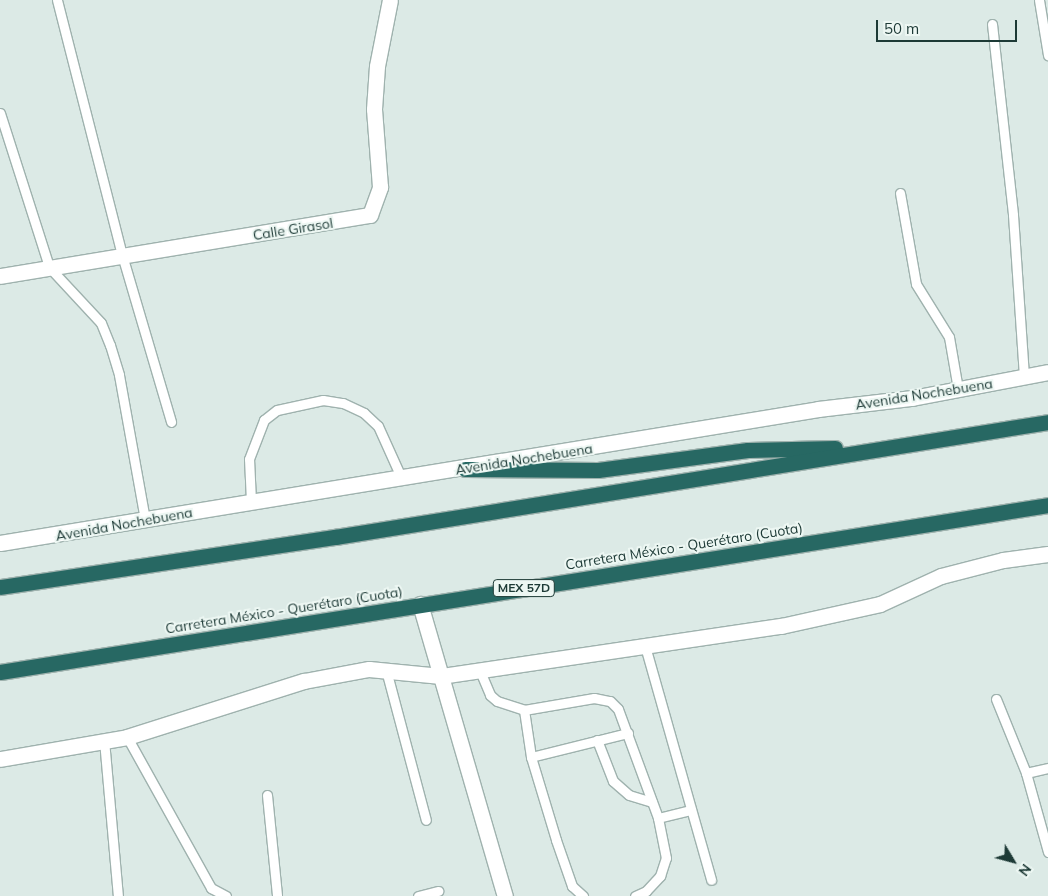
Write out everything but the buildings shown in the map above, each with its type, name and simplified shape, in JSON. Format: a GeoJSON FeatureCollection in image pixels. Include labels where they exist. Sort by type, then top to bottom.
{"type":"FeatureCollection","features":[{"type":"Feature","properties":{"kind":"highway"},"geometry":{"type":"LineString","coordinates":[[0,587],[336,537],[1048,422]]}},
{"type":"Feature","properties":{"kind":"highway"},"geometry":{"type":"LineString","coordinates":[[465,469],[598,470],[669,463],[748,450],[896,446]]}},
{"type":"Feature","properties":{"kind":"highway","name":"Carretera México - Querétaro (Cuota)"},"geometry":{"type":"LineString","coordinates":[[0,672],[1048,505]]}},
{"type":"Feature","properties":{"kind":"street","name":"Calle Girasol"},"geometry":{"type":"LineString","coordinates":[[0,276],[370,215],[380,187],[374,109],[377,66],[390,0]]}},
{"type":"Feature","properties":{"kind":"street","name":"Avenida Nochebuena"},"geometry":{"type":"LineString","coordinates":[[0,543],[251,501],[401,477],[465,469],[958,389],[1048,372]]}},
{"type":"Feature","properties":{"kind":"street"},"geometry":{"type":"LineString","coordinates":[[0,759],[127,736],[304,681],[386,670],[441,676],[781,626],[880,604],[941,576],[1003,560],[1048,554]]}},
{"type":"Feature","properties":{"kind":"street"},"geometry":{"type":"LineString","coordinates":[[420,604],[505,896]]}},
{"type":"Feature","properties":{"kind":"lane"},"geometry":{"type":"LineString","coordinates":[[57,0],[122,256],[171,422]]}},
{"type":"Feature","properties":{"kind":"lane"},"geometry":{"type":"LineString","coordinates":[[1039,0],[1048,50]]}},
{"type":"Feature","properties":{"kind":"lane"},"geometry":{"type":"LineString","coordinates":[[992,24],[1013,215],[1024,377]]}},
{"type":"Feature","properties":{"kind":"lane"},"geometry":{"type":"LineString","coordinates":[[0,113],[49,267],[101,322],[110,345],[119,374],[146,520]]}},
{"type":"Feature","properties":{"kind":"lane"},"geometry":{"type":"LineString","coordinates":[[900,193],[909,260],[916,284],[949,336],[958,389]]}},
{"type":"Feature","properties":{"kind":"lane"},"geometry":{"type":"LineString","coordinates":[[251,501],[249,459],[264,420],[277,410],[323,400],[343,403],[364,413],[378,426],[401,477]]}},
{"type":"Feature","properties":{"kind":"lane"},"geometry":{"type":"LineString","coordinates":[[645,646],[711,880]]}},
{"type":"Feature","properties":{"kind":"lane"},"geometry":{"type":"LineString","coordinates":[[386,670],[426,820]]}},
{"type":"Feature","properties":{"kind":"lane"},"geometry":{"type":"LineString","coordinates":[[480,671],[490,695],[497,701],[524,710],[594,698],[610,701],[618,709],[658,818],[666,858],[660,876],[646,891],[635,896]]}},
{"type":"Feature","properties":{"kind":"lane"},"geometry":{"type":"LineString","coordinates":[[996,699],[1026,773],[1048,852]]}},
{"type":"Feature","properties":{"kind":"lane"},"geometry":{"type":"LineString","coordinates":[[524,710],[531,757],[572,886],[583,896]]}},
{"type":"Feature","properties":{"kind":"lane"},"geometry":{"type":"LineString","coordinates":[[531,757],[628,733]]}},
{"type":"Feature","properties":{"kind":"lane"},"geometry":{"type":"LineString","coordinates":[[127,736],[211,888],[226,896]]}},
{"type":"Feature","properties":{"kind":"lane"},"geometry":{"type":"LineString","coordinates":[[104,740],[118,896]]}},
{"type":"Feature","properties":{"kind":"lane"},"geometry":{"type":"LineString","coordinates":[[597,740],[613,781],[620,789],[637,798],[652,802]]}},
{"type":"Feature","properties":{"kind":"lane"},"geometry":{"type":"LineString","coordinates":[[1026,773],[1048,768]]}},
{"type":"Feature","properties":{"kind":"lane"},"geometry":{"type":"LineString","coordinates":[[266,794],[276,896]]}},
{"type":"Feature","properties":{"kind":"lane"},"geometry":{"type":"LineString","coordinates":[[658,818],[691,810]]}},
{"type":"Feature","properties":{"kind":"lane"},"geometry":{"type":"LineString","coordinates":[[418,896],[438,891]]}}]}
